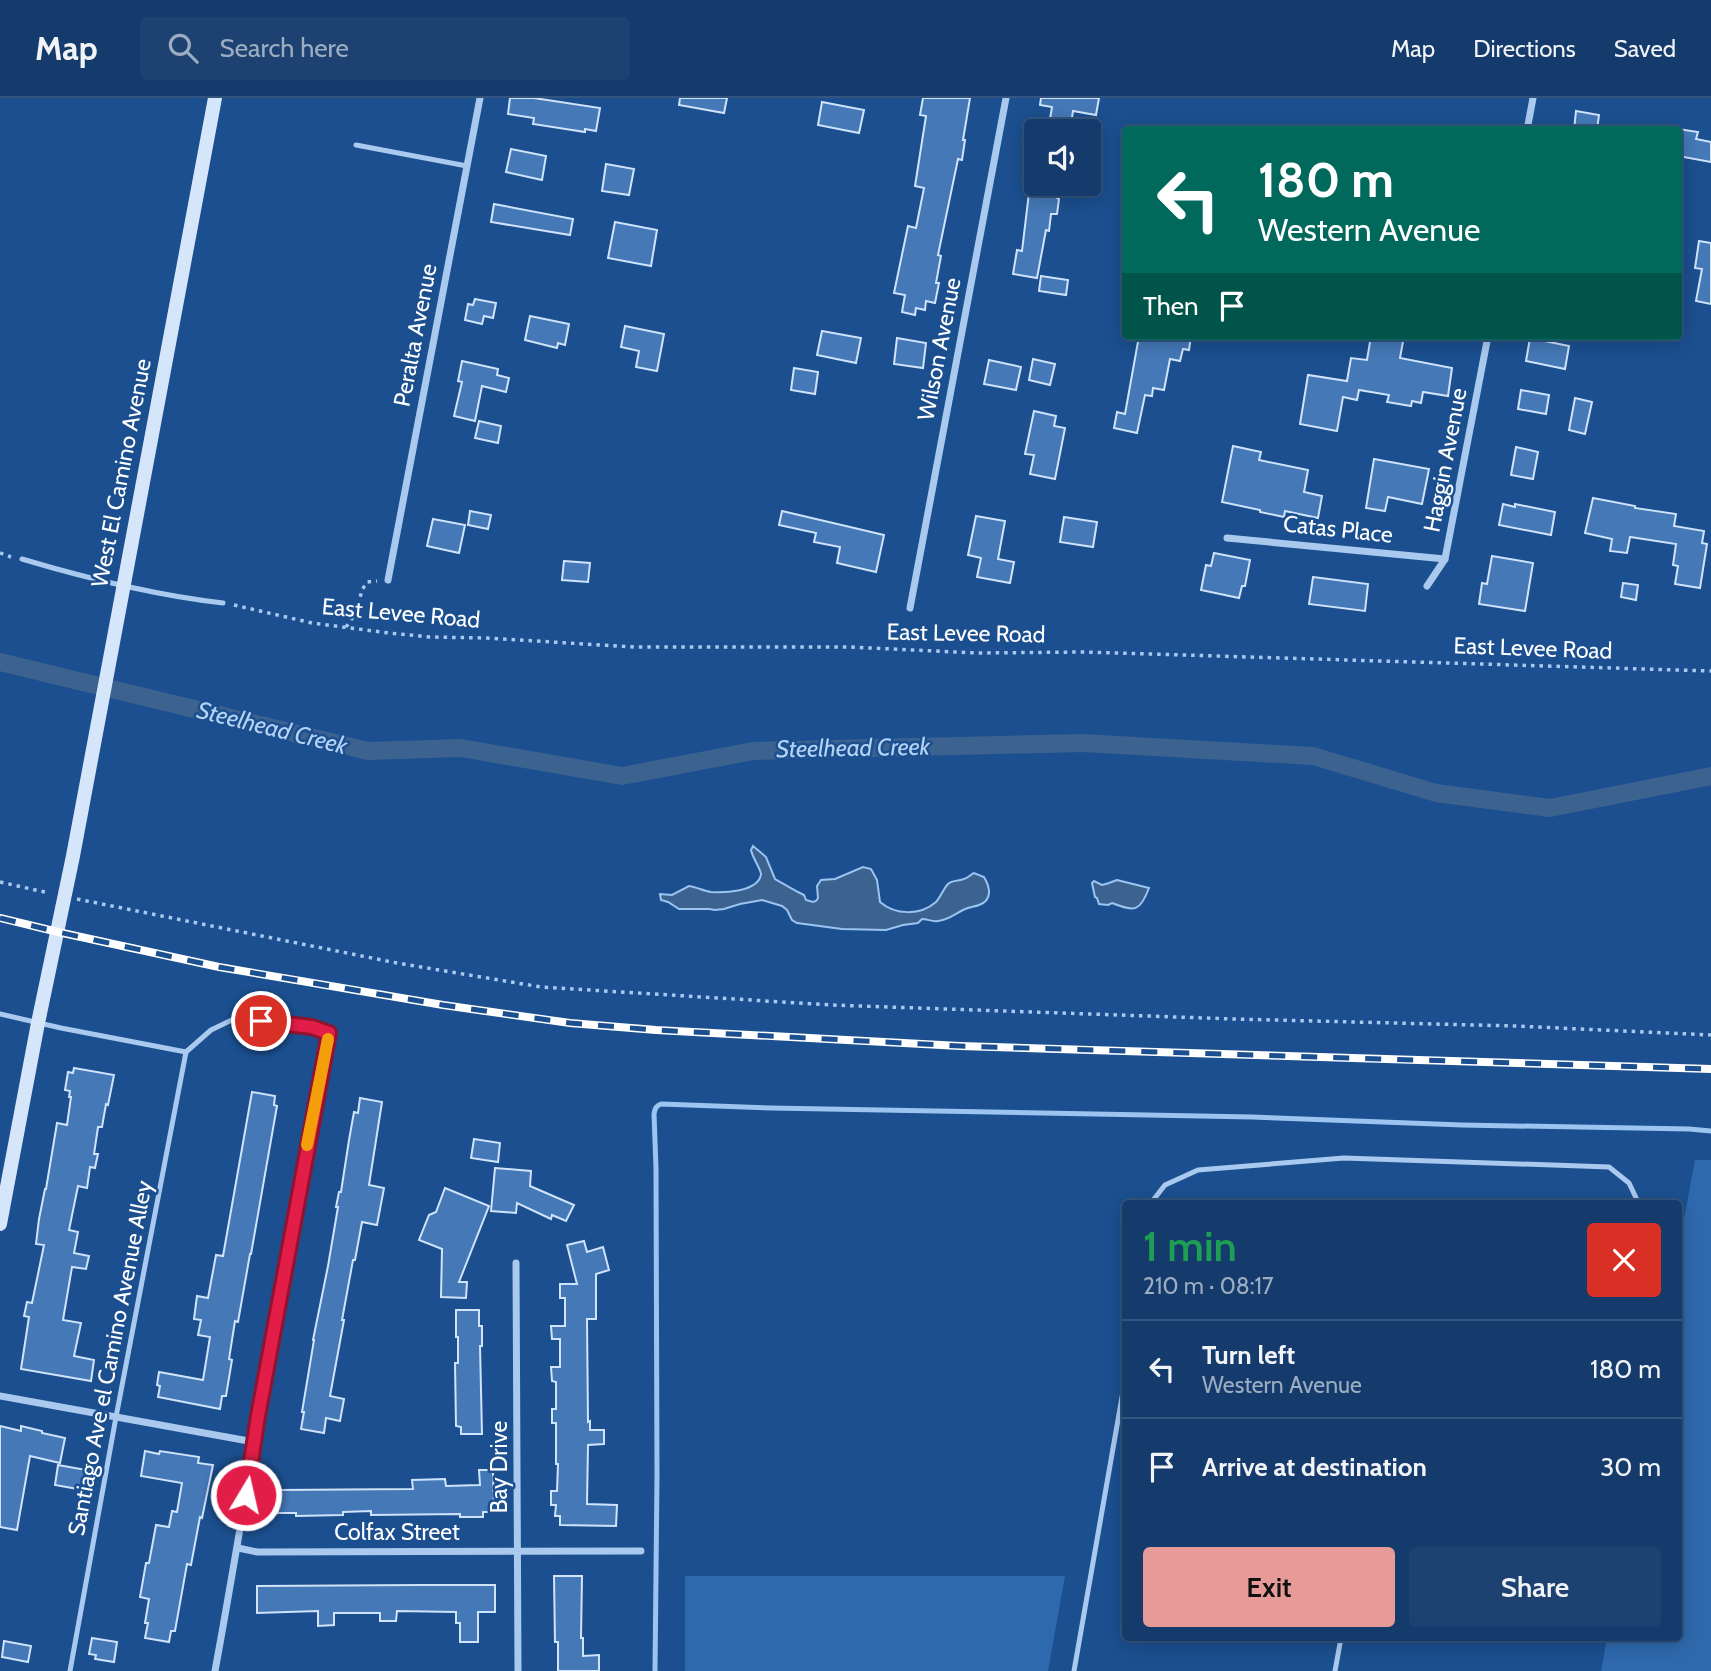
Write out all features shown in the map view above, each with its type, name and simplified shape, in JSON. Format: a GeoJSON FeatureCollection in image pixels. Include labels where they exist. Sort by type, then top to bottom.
{"type":"FeatureCollection","features":[{"type":"Feature","properties":{"kind":"main road","name":"West El Camino Avenue"},"geometry":{"type":"LineString","coordinates":[[0,1224],[73,856],[215,98]]}},
{"type":"Feature","properties":{"kind":"street","name":"Peralta Avenue"},"geometry":{"type":"LineString","coordinates":[[388,580],[480,98]]}},
{"type":"Feature","properties":{"kind":"street","name":"Wilson Avenue"},"geometry":{"type":"LineString","coordinates":[[910,608],[1006,98]]}},
{"type":"Feature","properties":{"kind":"street"},"geometry":{"type":"LineString","coordinates":[[1528,126],[1533,98]]}},
{"type":"Feature","properties":{"kind":"street","name":"Haggin Avenue"},"geometry":{"type":"LineString","coordinates":[[1427,586],[1445,559],[1487,340]]}},
{"type":"Feature","properties":{"kind":"street","name":"Catas Place"},"geometry":{"type":"LineString","coordinates":[[1227,538],[1445,559]]}},
{"type":"Feature","properties":{"kind":"street"},"geometry":{"type":"LineString","coordinates":[[215,1671],[329,1033]]}},
{"type":"Feature","properties":{"kind":"street","name":"Bay Drive"},"geometry":{"type":"LineString","coordinates":[[516,1262],[518,1671]]}},
{"type":"Feature","properties":{"kind":"street"},"geometry":{"type":"LineString","coordinates":[[0,1396],[254,1442]]}},
{"type":"Feature","properties":{"kind":"street","name":"Colfax Street"},"geometry":{"type":"LineString","coordinates":[[238,1548],[257,1552],[640,1551]]}},
{"type":"Feature","properties":{"kind":"lane"},"geometry":{"type":"LineString","coordinates":[[356,145],[467,166]]}},
{"type":"Feature","properties":{"kind":"lane"},"geometry":{"type":"LineString","coordinates":[[22,559],[123,587],[223,603]]}},
{"type":"Feature","properties":{"kind":"lane"},"geometry":{"type":"LineString","coordinates":[[0,1014],[186,1052],[211,1030],[236,1018],[312,1027],[329,1033]]}},
{"type":"Feature","properties":{"kind":"lane","name":"Santiago Ave el Camino Avenue Alley"},"geometry":{"type":"LineString","coordinates":[[70,1671],[186,1052]]}},
{"type":"Feature","properties":{"kind":"lane"},"geometry":{"type":"LineString","coordinates":[[1154,1200],[1165,1185],[1198,1170],[1344,1158],[1609,1167],[1629,1183],[1638,1200]]}},
{"type":"Feature","properties":{"kind":"lane"},"geometry":{"type":"LineString","coordinates":[[1074,1671],[1122,1397]]}},
{"type":"Feature","properties":{"kind":"lane"},"geometry":{"type":"LineString","coordinates":[[1335,1671],[1340,1641]]}},
{"type":"Feature","properties":{"kind":"path"},"geometry":{"type":"LineString","coordinates":[[346,627],[356,613],[367,582],[388,580]]}},
{"type":"Feature","properties":{"kind":"path","name":"East Levee Road"},"geometry":{"type":"LineString","coordinates":[[223,603],[312,622],[430,637],[634,647],[849,647],[977,653],[1084,652],[1711,671]]}},
{"type":"Feature","properties":{"kind":"path"},"geometry":{"type":"LineString","coordinates":[[0,882],[384,960],[541,987],[831,1005],[1515,1026],[1711,1035]]}},
{"type":"Feature","properties":{"kind":"shaded area"},"geometry":{"type":"Polygon","coordinates":[[[753,846],[766,857],[775,879],[813,902],[818,898],[817,886],[821,880],[835,879],[863,867],[871,869],[877,880],[880,902],[900,911],[915,912],[930,907],[950,883],[974,873],[984,877],[989,889],[988,897],[983,903],[945,919],[922,919],[918,923],[886,930],[842,929],[797,923],[782,906],[762,900],[715,910],[679,909],[661,900],[660,894],[672,895],[689,886],[711,892],[724,892],[753,885],[761,875],[751,850],[753,846]]]}},
{"type":"Feature","properties":{"kind":"shaded area"},"geometry":{"type":"Polygon","coordinates":[[[1117,880],[1149,888],[1139,906],[1131,909],[1112,903],[1099,904],[1092,883],[1094,881],[1102,885],[1117,880]]]}},
{"type":"Feature","properties":{"kind":"shaded area"},"geometry":{"type":"Polygon","coordinates":[[[1695,1160],[1711,1160],[1711,1671],[1601,1671],[1606,1641],[1682,1641],[1682,1230],[1695,1160]]]}},
{"type":"Feature","properties":{"kind":"shaded area"},"geometry":{"type":"Polygon","coordinates":[[[685,1576],[1065,1576],[1048,1671],[685,1671],[685,1576]]]}},
{"type":"Feature","properties":{"kind":"building"},"geometry":{"type":"Polygon","coordinates":[[[510,98],[534,98],[600,108],[596,131],[585,129],[585,132],[533,124],[534,118],[508,114],[510,98]]]}},
{"type":"Feature","properties":{"kind":"building"},"geometry":{"type":"Polygon","coordinates":[[[680,98],[727,98],[724,113],[679,105],[680,98]]]}},
{"type":"Feature","properties":{"kind":"building"},"geometry":{"type":"Polygon","coordinates":[[[923,98],[970,98],[962,160],[958,159],[938,255],[941,256],[935,303],[926,301],[925,310],[916,308],[915,315],[902,312],[905,295],[894,293],[908,226],[916,228],[924,188],[915,186],[926,116],[920,115],[923,98]]]}},
{"type":"Feature","properties":{"kind":"building"},"geometry":{"type":"Polygon","coordinates":[[[1041,98],[1099,98],[1096,115],[1073,111],[1072,119],[1050,119],[1052,107],[1040,105],[1041,98]]]}},
{"type":"Feature","properties":{"kind":"building"},"geometry":{"type":"Polygon","coordinates":[[[822,102],[864,110],[859,133],[818,125],[822,102]]]}},
{"type":"Feature","properties":{"kind":"building"},"geometry":{"type":"Polygon","coordinates":[[[1576,111],[1599,115],[1598,126],[1574,126],[1576,111]]]}},
{"type":"Feature","properties":{"kind":"building"},"geometry":{"type":"Polygon","coordinates":[[[1682,130],[1698,132],[1696,139],[1711,142],[1711,162],[1682,157],[1682,130]]]}},
{"type":"Feature","properties":{"kind":"building"},"geometry":{"type":"Polygon","coordinates":[[[511,149],[546,156],[542,180],[506,172],[511,149]]]}},
{"type":"Feature","properties":{"kind":"building"},"geometry":{"type":"Polygon","coordinates":[[[606,164],[634,169],[629,195],[602,191],[606,164]]]}},
{"type":"Feature","properties":{"kind":"building"},"geometry":{"type":"Polygon","coordinates":[[[1029,196],[1057,196],[1057,214],[1051,214],[1049,231],[1046,230],[1037,278],[1013,274],[1017,250],[1022,251],[1029,196]]]}},
{"type":"Feature","properties":{"kind":"building"},"geometry":{"type":"Polygon","coordinates":[[[494,204],[573,219],[570,235],[491,222],[494,204]]]}},
{"type":"Feature","properties":{"kind":"building"},"geometry":{"type":"Polygon","coordinates":[[[615,222],[657,230],[651,266],[608,258],[615,222]]]}},
{"type":"Feature","properties":{"kind":"building"},"geometry":{"type":"Polygon","coordinates":[[[1699,241],[1711,243],[1711,304],[1696,301],[1702,269],[1695,268],[1699,241]]]}},
{"type":"Feature","properties":{"kind":"building"},"geometry":{"type":"Polygon","coordinates":[[[1041,276],[1068,280],[1066,295],[1039,291],[1041,276]]]}},
{"type":"Feature","properties":{"kind":"building"},"geometry":{"type":"Polygon","coordinates":[[[475,299],[496,303],[493,318],[484,316],[482,324],[465,320],[468,304],[473,305],[475,299]]]}},
{"type":"Feature","properties":{"kind":"building"},"geometry":{"type":"Polygon","coordinates":[[[530,316],[569,324],[565,345],[558,343],[557,348],[525,340],[530,316]]]}},
{"type":"Feature","properties":{"kind":"building"},"geometry":{"type":"Polygon","coordinates":[[[625,326],[664,334],[657,371],[636,367],[639,351],[621,347],[625,326]]]}},
{"type":"Feature","properties":{"kind":"building"},"geometry":{"type":"Polygon","coordinates":[[[822,331],[861,338],[856,363],[817,355],[822,331]]]}},
{"type":"Feature","properties":{"kind":"building"},"geometry":{"type":"Polygon","coordinates":[[[897,338],[926,343],[923,368],[894,364],[897,338]]]}},
{"type":"Feature","properties":{"kind":"building"},"geometry":{"type":"Polygon","coordinates":[[[1138,340],[1190,340],[1189,350],[1183,349],[1180,361],[1170,359],[1164,390],[1153,388],[1152,396],[1145,395],[1137,433],[1114,428],[1117,412],[1125,414],[1138,340]]]}},
{"type":"Feature","properties":{"kind":"building"},"geometry":{"type":"Polygon","coordinates":[[[1370,340],[1403,340],[1400,358],[1452,368],[1448,396],[1423,392],[1421,403],[1412,401],[1411,406],[1387,402],[1389,395],[1359,390],[1357,400],[1343,397],[1337,431],[1300,424],[1308,375],[1347,381],[1351,358],[1367,360],[1370,340]]]}},
{"type":"Feature","properties":{"kind":"building"},"geometry":{"type":"Polygon","coordinates":[[[1530,340],[1569,346],[1565,369],[1526,361],[1530,340]]]}},
{"type":"Feature","properties":{"kind":"building"},"geometry":{"type":"Polygon","coordinates":[[[1033,359],[1055,364],[1050,385],[1029,380],[1033,359]]]}},
{"type":"Feature","properties":{"kind":"building"},"geometry":{"type":"Polygon","coordinates":[[[989,360],[1021,367],[1016,390],[984,384],[989,360]]]}},
{"type":"Feature","properties":{"kind":"building"},"geometry":{"type":"Polygon","coordinates":[[[462,361],[498,369],[497,375],[509,378],[506,392],[482,386],[475,421],[454,416],[462,382],[458,381],[462,361]]]}},
{"type":"Feature","properties":{"kind":"building"},"geometry":{"type":"Polygon","coordinates":[[[794,368],[818,372],[815,394],[791,390],[794,368]]]}},
{"type":"Feature","properties":{"kind":"building"},"geometry":{"type":"Polygon","coordinates":[[[1521,390],[1549,395],[1546,414],[1518,409],[1521,390]]]}},
{"type":"Feature","properties":{"kind":"building"},"geometry":{"type":"Polygon","coordinates":[[[1575,398],[1592,402],[1585,434],[1569,430],[1575,398]]]}},
{"type":"Feature","properties":{"kind":"building"},"geometry":{"type":"Polygon","coordinates":[[[1034,411],[1056,416],[1054,426],[1065,428],[1055,479],[1030,474],[1034,455],[1025,454],[1034,411]]]}},
{"type":"Feature","properties":{"kind":"building"},"geometry":{"type":"Polygon","coordinates":[[[479,421],[501,426],[498,443],[475,438],[479,421]]]}},
{"type":"Feature","properties":{"kind":"building"},"geometry":{"type":"Polygon","coordinates":[[[1233,446],[1261,452],[1259,460],[1308,470],[1304,492],[1322,496],[1318,518],[1285,511],[1284,517],[1222,502],[1233,446]]]}},
{"type":"Feature","properties":{"kind":"building"},"geometry":{"type":"Polygon","coordinates":[[[1516,447],[1538,452],[1533,479],[1511,475],[1516,447]]]}},
{"type":"Feature","properties":{"kind":"building"},"geometry":{"type":"Polygon","coordinates":[[[1374,459],[1429,469],[1422,504],[1388,497],[1385,511],[1366,508],[1374,459]]]}},
{"type":"Feature","properties":{"kind":"building"},"geometry":{"type":"Polygon","coordinates":[[[1593,498],[1676,514],[1674,526],[1704,531],[1702,543],[1707,544],[1700,588],[1675,584],[1678,566],[1673,565],[1676,544],[1630,537],[1627,553],[1610,551],[1612,539],[1585,533],[1593,498]]]}},
{"type":"Feature","properties":{"kind":"building"},"geometry":{"type":"Polygon","coordinates":[[[1503,504],[1555,512],[1551,535],[1499,525],[1503,504]]]}},
{"type":"Feature","properties":{"kind":"building"},"geometry":{"type":"Polygon","coordinates":[[[470,511],[491,515],[488,529],[468,525],[470,511]]]}},
{"type":"Feature","properties":{"kind":"building"},"geometry":{"type":"Polygon","coordinates":[[[782,511],[884,535],[876,572],[837,563],[840,547],[814,542],[816,533],[779,525],[782,511]]]}},
{"type":"Feature","properties":{"kind":"building"},"geometry":{"type":"Polygon","coordinates":[[[976,516],[1005,521],[998,559],[1014,562],[1010,583],[977,577],[981,558],[968,555],[976,516]]]}},
{"type":"Feature","properties":{"kind":"building"},"geometry":{"type":"Polygon","coordinates":[[[1064,517],[1097,522],[1093,547],[1060,542],[1064,517]]]}},
{"type":"Feature","properties":{"kind":"building"},"geometry":{"type":"Polygon","coordinates":[[[433,519],[465,525],[459,553],[427,546],[433,519]]]}},
{"type":"Feature","properties":{"kind":"building"},"geometry":{"type":"Polygon","coordinates":[[[1214,553],[1250,560],[1245,586],[1242,586],[1239,598],[1201,590],[1206,565],[1211,566],[1214,553]]]}},
{"type":"Feature","properties":{"kind":"building"},"geometry":{"type":"Polygon","coordinates":[[[1492,556],[1533,563],[1525,611],[1479,604],[1482,583],[1487,584],[1492,556]]]}},
{"type":"Feature","properties":{"kind":"building"},"geometry":{"type":"Polygon","coordinates":[[[564,561],[590,563],[588,582],[562,580],[564,561]]]}},
{"type":"Feature","properties":{"kind":"building"},"geometry":{"type":"Polygon","coordinates":[[[1313,577],[1368,584],[1365,611],[1309,604],[1313,577]]]}},
{"type":"Feature","properties":{"kind":"building"},"geometry":{"type":"Polygon","coordinates":[[[1623,583],[1638,585],[1636,600],[1621,597],[1623,583]]]}},
{"type":"Feature","properties":{"kind":"building"},"geometry":{"type":"Polygon","coordinates":[[[74,1068],[114,1075],[102,1127],[98,1127],[95,1168],[90,1167],[87,1188],[78,1186],[69,1230],[78,1232],[74,1253],[89,1256],[86,1269],[72,1267],[63,1320],[81,1323],[74,1356],[94,1360],[91,1381],[21,1369],[29,1317],[24,1316],[27,1302],[32,1303],[44,1245],[36,1244],[39,1219],[57,1123],[67,1125],[71,1097],[70,1091],[65,1090],[68,1072],[73,1073],[74,1068]]]}},
{"type":"Feature","properties":{"kind":"building"},"geometry":{"type":"Polygon","coordinates":[[[252,1092],[275,1096],[274,1105],[277,1106],[238,1322],[235,1321],[226,1396],[222,1396],[220,1409],[158,1397],[159,1372],[203,1380],[210,1337],[198,1335],[201,1320],[194,1319],[197,1296],[208,1298],[216,1255],[223,1256],[252,1092]]]}},
{"type":"Feature","properties":{"kind":"building"},"geometry":{"type":"Polygon","coordinates":[[[360,1098],[382,1102],[369,1185],[384,1188],[377,1225],[362,1222],[330,1396],[344,1399],[340,1421],[326,1418],[324,1433],[301,1429],[302,1412],[336,1207],[341,1192],[354,1112],[358,1113],[360,1098]]]}},
{"type":"Feature","properties":{"kind":"building"},"geometry":{"type":"Polygon","coordinates":[[[474,1139],[500,1143],[498,1162],[471,1158],[474,1139]]]}},
{"type":"Feature","properties":{"kind":"building"},"geometry":{"type":"Polygon","coordinates":[[[495,1168],[531,1171],[530,1186],[574,1205],[566,1221],[552,1215],[551,1219],[517,1203],[516,1213],[491,1211],[495,1168]]]}},
{"type":"Feature","properties":{"kind":"building"},"geometry":{"type":"Polygon","coordinates":[[[445,1188],[489,1206],[459,1282],[467,1282],[466,1298],[441,1297],[442,1249],[419,1240],[429,1215],[436,1212],[445,1188]]]}},
{"type":"Feature","properties":{"kind":"building"},"geometry":{"type":"Polygon","coordinates":[[[584,1241],[587,1252],[603,1247],[609,1270],[596,1274],[596,1319],[587,1319],[588,1422],[590,1421],[590,1430],[604,1430],[604,1444],[588,1445],[587,1504],[617,1505],[616,1526],[560,1525],[560,1516],[555,1516],[556,1505],[551,1505],[551,1491],[557,1491],[558,1464],[556,1423],[552,1423],[552,1409],[556,1409],[556,1382],[552,1381],[551,1367],[560,1367],[560,1339],[552,1339],[551,1326],[565,1326],[565,1298],[560,1298],[560,1284],[577,1284],[567,1245],[584,1241]]]}},
{"type":"Feature","properties":{"kind":"building"},"geometry":{"type":"Polygon","coordinates":[[[456,1310],[479,1310],[479,1326],[482,1326],[482,1434],[461,1434],[461,1427],[456,1426],[456,1310]]]}},
{"type":"Feature","properties":{"kind":"building"},"geometry":{"type":"Polygon","coordinates":[[[0,1426],[21,1431],[21,1426],[65,1438],[60,1463],[30,1456],[17,1530],[0,1527],[0,1426]]]}},
{"type":"Feature","properties":{"kind":"building"},"geometry":{"type":"Polygon","coordinates":[[[145,1451],[199,1457],[198,1463],[213,1465],[191,1565],[187,1564],[175,1631],[171,1631],[169,1642],[145,1638],[149,1599],[140,1597],[156,1525],[169,1527],[172,1511],[177,1512],[182,1483],[141,1476],[145,1451]]]}},
{"type":"Feature","properties":{"kind":"building"},"geometry":{"type":"Polygon","coordinates":[[[58,1465],[92,1471],[89,1491],[55,1485],[58,1465]]]}},
{"type":"Feature","properties":{"kind":"building"},"geometry":{"type":"Polygon","coordinates":[[[479,1470],[493,1470],[494,1512],[483,1512],[483,1517],[460,1517],[460,1514],[371,1515],[371,1511],[343,1512],[343,1515],[296,1516],[296,1513],[278,1513],[277,1490],[413,1489],[412,1480],[445,1479],[446,1486],[480,1485],[479,1470]]]}},
{"type":"Feature","properties":{"kind":"building"},"geometry":{"type":"Polygon","coordinates":[[[554,1576],[582,1576],[583,1656],[599,1655],[599,1671],[558,1671],[554,1576]]]}},
{"type":"Feature","properties":{"kind":"building"},"geometry":{"type":"Polygon","coordinates":[[[495,1585],[495,1612],[478,1612],[478,1642],[460,1642],[460,1623],[456,1623],[456,1612],[397,1611],[396,1621],[380,1621],[380,1613],[334,1613],[334,1625],[318,1626],[318,1611],[257,1613],[257,1586],[495,1585]]]}},
{"type":"Feature","properties":{"kind":"building"},"geometry":{"type":"Polygon","coordinates":[[[92,1638],[117,1642],[114,1662],[95,1659],[96,1655],[89,1654],[92,1638]]]}},
{"type":"Feature","properties":{"kind":"building"},"geometry":{"type":"Polygon","coordinates":[[[4,1641],[31,1646],[28,1662],[2,1657],[4,1641]]]}},
{"type":"Feature","properties":{"kind":"waterway","name":"Steelhead Creek"},"geometry":{"type":"LineString","coordinates":[[0,662],[368,751],[461,748],[622,776],[753,751],[1083,743],[1313,756],[1436,793],[1550,808],[1711,776]]}},
{"type":"Feature","properties":{"kind":"waterway"},"geometry":{"type":"LineString","coordinates":[[655,1671],[657,1476],[654,1114],[659,1105],[1252,1117],[1711,1131]]}},
{"type":"Feature","properties":{"kind":"railway"},"geometry":{"type":"LineString","coordinates":[[0,918],[219,967],[443,1005],[570,1023],[960,1046],[1711,1069]]}},
{"type":"Feature","properties":{"kind":"slow traffic"},"geometry":{"type":"LineString","coordinates":[[307,1145],[328,1039]]}},
{"type":"Feature","properties":{"kind":"route"},"geometry":{"type":"LineString","coordinates":[[246,1495],[258,1416],[329,1033],[312,1027],[261,1021]]}}]}
